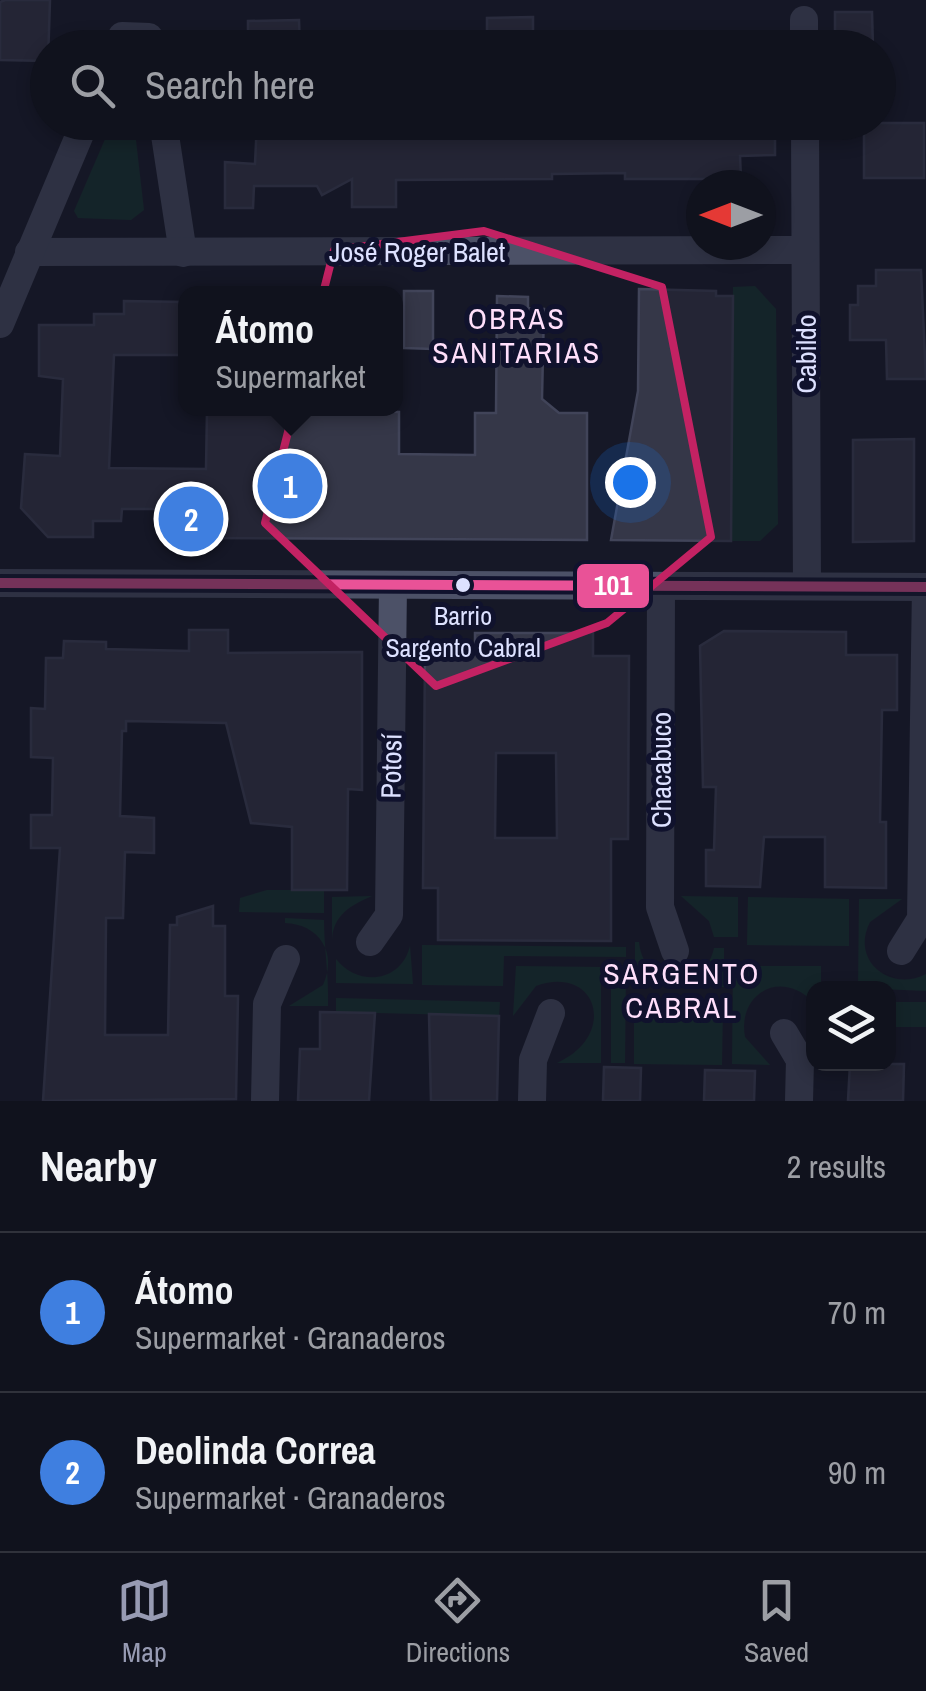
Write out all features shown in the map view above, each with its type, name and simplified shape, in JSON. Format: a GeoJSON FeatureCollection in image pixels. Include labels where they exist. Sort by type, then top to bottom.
{"type":"FeatureCollection","features":[{"type":"Feature","properties":{"kind":"street"},"geometry":{"type":"LineString","coordinates":[[0,324],[77,140]]}},
{"type":"Feature","properties":{"kind":"street"},"geometry":{"type":"LineString","coordinates":[[165,140],[183,253]]}},
{"type":"Feature","properties":{"kind":"street","name":"Cabildo"},"geometry":{"type":"LineString","coordinates":[[805,140],[807,586]]}},
{"type":"Feature","properties":{"kind":"street","name":"José Roger Balet"},"geometry":{"type":"LineString","coordinates":[[30,252],[806,250]]}},
{"type":"Feature","properties":{"kind":"street"},"geometry":{"type":"LineString","coordinates":[[0,583],[926,586],[921,919],[901,952]]}},
{"type":"Feature","properties":{"kind":"street","name":"Potosí"},"geometry":{"type":"LineString","coordinates":[[370,942],[389,915],[393,584]]}},
{"type":"Feature","properties":{"kind":"street","name":"Chacabuco"},"geometry":{"type":"LineString","coordinates":[[661,586],[660,908],[675,952]]}},
{"type":"Feature","properties":{"kind":"street"},"geometry":{"type":"LineString","coordinates":[[265,1101],[268,1004],[286,959]]}},
{"type":"Feature","properties":{"kind":"street"},"geometry":{"type":"LineString","coordinates":[[532,1101],[533,1060],[551,1013]]}},
{"type":"Feature","properties":{"kind":"street"},"geometry":{"type":"LineString","coordinates":[[784,1033],[800,1060],[799,1101]]}},
{"type":"Feature","properties":{"kind":"highlighted area"},"geometry":{"type":"Polygon","coordinates":[[[484,231],[662,287],[711,537],[607,623],[436,686],[265,523],[334,250],[484,231]]]}},
{"type":"Feature","properties":{"kind":"green space"},"geometry":{"type":"Polygon","coordinates":[[[105,140],[136,140],[144,210],[131,220],[78,218],[74,211],[105,140]]]}},
{"type":"Feature","properties":{"kind":"green space"},"geometry":{"type":"Polygon","coordinates":[[[755,286],[776,309],[778,524],[760,541],[731,541],[733,287],[755,286]]]}},
{"type":"Feature","properties":{"kind":"green space"},"geometry":{"type":"Polygon","coordinates":[[[267,890],[324,890],[324,913],[239,912],[240,898],[267,890]]]}},
{"type":"Feature","properties":{"kind":"green space"},"geometry":{"type":"Polygon","coordinates":[[[372,896],[344,912],[332,940],[332,897],[372,896]]]}},
{"type":"Feature","properties":{"kind":"green space"},"geometry":{"type":"Polygon","coordinates":[[[681,896],[738,897],[738,937],[714,937],[709,921],[681,896]]]}},
{"type":"Feature","properties":{"kind":"green space"},"geometry":{"type":"Polygon","coordinates":[[[748,897],[849,899],[849,946],[747,945],[748,897]]]}},
{"type":"Feature","properties":{"kind":"green space"},"geometry":{"type":"Polygon","coordinates":[[[859,899],[902,899],[870,922],[865,949],[869,960],[887,976],[912,979],[926,974],[926,991],[896,990],[896,981],[858,981],[859,899]]]}},
{"type":"Feature","properties":{"kind":"green space"},"geometry":{"type":"Polygon","coordinates":[[[285,918],[324,920],[325,949],[316,935],[285,923],[285,918]]]}},
{"type":"Feature","properties":{"kind":"green space"},"geometry":{"type":"Polygon","coordinates":[[[635,942],[639,942],[651,969],[674,980],[699,974],[714,948],[724,948],[724,987],[635,986],[635,942]]]}},
{"type":"Feature","properties":{"kind":"green space"},"geometry":{"type":"Polygon","coordinates":[[[422,945],[626,947],[626,957],[504,956],[503,986],[422,985],[422,945]]]}},
{"type":"Feature","properties":{"kind":"green space"},"geometry":{"type":"Polygon","coordinates":[[[410,946],[413,984],[336,983],[336,959],[356,974],[378,977],[398,968],[410,946]]]}},
{"type":"Feature","properties":{"kind":"green space"},"geometry":{"type":"Polygon","coordinates":[[[516,966],[601,967],[601,1063],[557,1063],[576,1051],[594,1021],[593,1006],[586,993],[574,985],[557,982],[536,986],[513,1016],[516,966]]]}},
{"type":"Feature","properties":{"kind":"green space"},"geometry":{"type":"Polygon","coordinates":[[[611,966],[626,966],[625,1063],[611,1063],[611,966]]]}},
{"type":"Feature","properties":{"kind":"green space"},"geometry":{"type":"Polygon","coordinates":[[[733,966],[821,966],[821,981],[806,981],[806,996],[788,987],[775,987],[755,998],[748,1008],[745,1037],[770,1065],[732,1064],[733,966]]]}},
{"type":"Feature","properties":{"kind":"green space"},"geometry":{"type":"Polygon","coordinates":[[[327,972],[328,1006],[289,1006],[323,985],[327,972]]]}},
{"type":"Feature","properties":{"kind":"green space"},"geometry":{"type":"Polygon","coordinates":[[[336,998],[500,1002],[499,1016],[336,1012],[336,998]]]}},
{"type":"Feature","properties":{"kind":"green space"},"geometry":{"type":"Polygon","coordinates":[[[896,1002],[926,1002],[926,1027],[896,1027],[896,1002]]]}},
{"type":"Feature","properties":{"kind":"green space"},"geometry":{"type":"Polygon","coordinates":[[[634,1003],[723,1004],[722,1065],[634,1064],[634,1003]]]}},
{"type":"Feature","properties":{"kind":"building"},"geometry":{"type":"Polygon","coordinates":[[[50,0],[49,30],[30,30],[30,61],[0,60],[0,2],[50,0]]]}},
{"type":"Feature","properties":{"kind":"building"},"geometry":{"type":"Polygon","coordinates":[[[835,12],[872,12],[872,30],[835,30],[835,12]]]}},
{"type":"Feature","properties":{"kind":"building"},"geometry":{"type":"Polygon","coordinates":[[[533,17],[533,30],[487,30],[487,18],[533,17]]]}},
{"type":"Feature","properties":{"kind":"building"},"geometry":{"type":"Polygon","coordinates":[[[299,20],[299,30],[248,30],[248,21],[299,20]]]}},
{"type":"Feature","properties":{"kind":"building"},"geometry":{"type":"Polygon","coordinates":[[[896,123],[924,123],[924,178],[864,178],[864,140],[896,140],[896,123]]]}},
{"type":"Feature","properties":{"kind":"building"},"geometry":{"type":"Polygon","coordinates":[[[256,140],[775,140],[775,155],[740,156],[741,170],[686,170],[686,179],[625,179],[625,173],[552,174],[552,179],[396,180],[396,207],[352,207],[352,179],[322,195],[317,186],[254,186],[253,208],[225,208],[225,162],[255,164],[256,140]]]}},
{"type":"Feature","properties":{"kind":"building"},"geometry":{"type":"Polygon","coordinates":[[[876,270],[921,270],[926,379],[887,379],[886,340],[850,340],[850,305],[858,305],[858,286],[876,286],[876,270]]]}},
{"type":"Feature","properties":{"kind":"building"},"geometry":{"type":"Polygon","coordinates":[[[639,289],[716,291],[716,296],[733,296],[731,541],[611,540],[638,391],[639,289]]]}},
{"type":"Feature","properties":{"kind":"building"},"geometry":{"type":"Polygon","coordinates":[[[404,291],[433,291],[433,349],[404,348],[404,291]]]}},
{"type":"Feature","properties":{"kind":"building"},"geometry":{"type":"Polygon","coordinates":[[[497,296],[528,297],[528,308],[544,309],[542,399],[559,413],[587,413],[587,540],[206,538],[206,523],[175,523],[176,509],[122,509],[121,521],[93,521],[93,537],[48,537],[21,508],[25,454],[60,456],[63,379],[39,376],[39,325],[94,325],[94,314],[124,314],[124,301],[178,302],[178,355],[114,355],[109,468],[206,469],[207,416],[399,416],[399,454],[475,455],[475,413],[496,413],[497,296]]]}},
{"type":"Feature","properties":{"kind":"building"},"geometry":{"type":"Polygon","coordinates":[[[914,439],[914,541],[853,542],[853,440],[914,439]]]}},
{"type":"Feature","properties":{"kind":"building"},"geometry":{"type":"Polygon","coordinates":[[[189,630],[228,630],[228,653],[362,652],[362,790],[348,789],[347,890],[292,890],[292,827],[251,823],[226,723],[126,721],[126,731],[122,731],[120,816],[154,818],[154,853],[125,852],[123,918],[106,918],[105,1035],[168,1035],[170,925],[177,925],[177,917],[213,906],[213,926],[225,926],[225,996],[238,996],[236,1099],[43,1101],[60,848],[31,848],[31,815],[52,815],[53,758],[31,757],[31,708],[45,709],[46,658],[63,658],[64,641],[106,642],[106,649],[189,651],[189,630]]]}},
{"type":"Feature","properties":{"kind":"building"},"geometry":{"type":"Polygon","coordinates":[[[724,631],[846,632],[846,655],[897,655],[897,710],[882,710],[880,822],[886,822],[886,888],[825,887],[825,837],[764,837],[760,887],[706,886],[706,850],[714,850],[716,787],[703,787],[700,646],[724,631]]]}},
{"type":"Feature","properties":{"kind":"building"},"geometry":{"type":"Polygon","coordinates":[[[475,633],[593,633],[593,656],[629,656],[628,839],[611,839],[611,941],[438,940],[438,888],[423,888],[425,654],[462,654],[462,644],[475,644],[475,633]],[[496,753],[495,838],[557,838],[556,753],[496,753]]]}},
{"type":"Feature","properties":{"kind":"building"},"geometry":{"type":"Polygon","coordinates":[[[320,1012],[375,1013],[369,1101],[298,1101],[300,1049],[320,1049],[320,1012]]]}},
{"type":"Feature","properties":{"kind":"building"},"geometry":{"type":"Polygon","coordinates":[[[429,1014],[499,1016],[497,1101],[431,1101],[429,1014]]]}},
{"type":"Feature","properties":{"kind":"building"},"geometry":{"type":"Polygon","coordinates":[[[896,1064],[904,1064],[903,1101],[848,1101],[850,1071],[896,1071],[896,1064]]]}},
{"type":"Feature","properties":{"kind":"building"},"geometry":{"type":"Polygon","coordinates":[[[604,1067],[641,1068],[640,1101],[603,1101],[604,1067]]]}},
{"type":"Feature","properties":{"kind":"building"},"geometry":{"type":"Polygon","coordinates":[[[705,1070],[755,1071],[754,1101],[704,1101],[705,1070]]]}},
{"type":"Feature","properties":{"kind":"transit line","name":"101"},"geometry":{"type":"LineString","coordinates":[[0,583],[926,587]]}},
{"type":"Feature","properties":{"kind":"place","name":"Átomo"},"geometry":{"type":"Point","coordinates":[290,486]}},
{"type":"Feature","properties":{"kind":"place","name":"Deolinda Correa"},"geometry":{"type":"Point","coordinates":[191,519]}},
{"type":"Feature","properties":{"kind":"place","name":"Barrio Sargento Cabral"},"geometry":{"type":"Point","coordinates":[463,585]}},
{"type":"Feature","properties":{"kind":"district","name":"OBRAS SANITARIAS"},"geometry":{"type":"Point","coordinates":[517,335]}},
{"type":"Feature","properties":{"kind":"district","name":"SARGENTO CABRAL"},"geometry":{"type":"Point","coordinates":[682,990]}}]}
